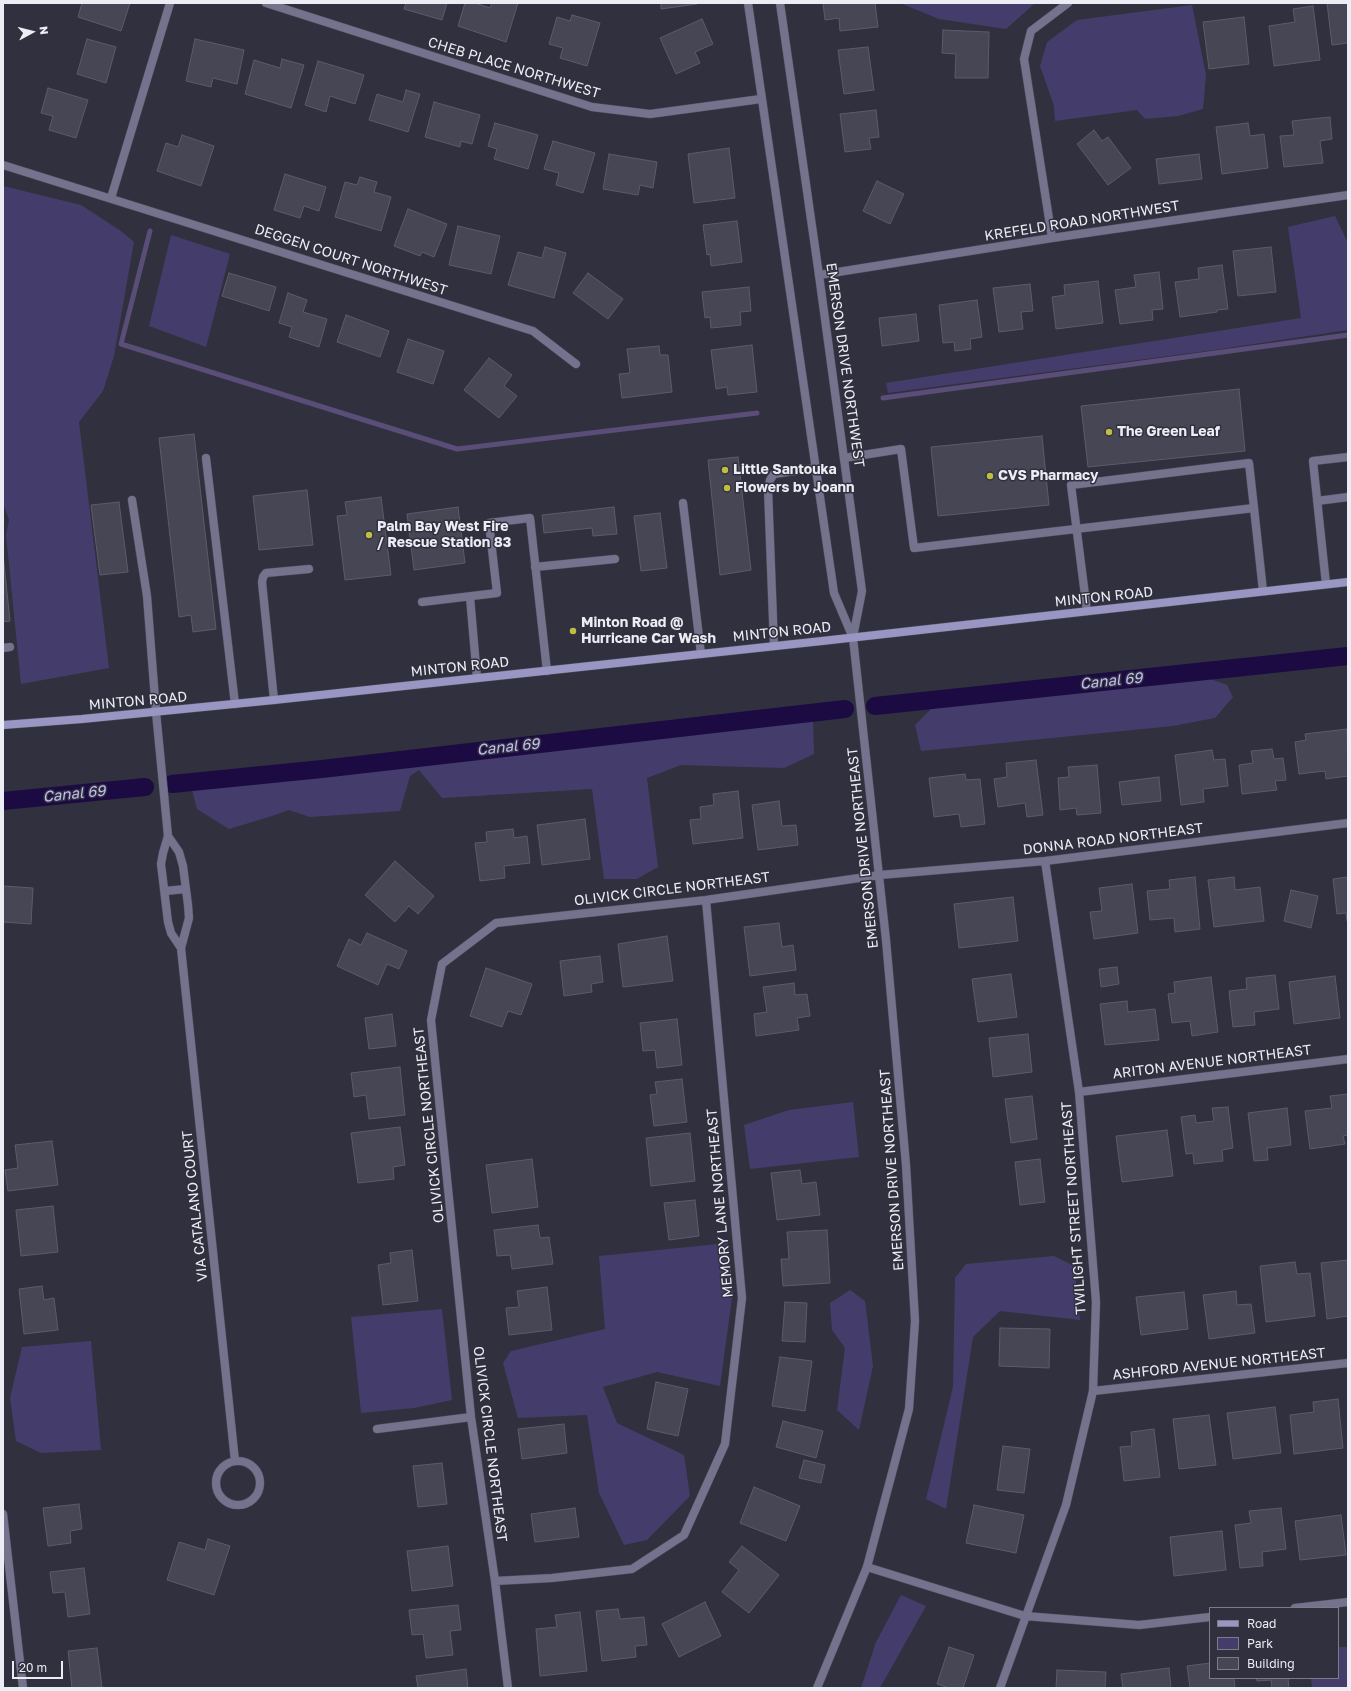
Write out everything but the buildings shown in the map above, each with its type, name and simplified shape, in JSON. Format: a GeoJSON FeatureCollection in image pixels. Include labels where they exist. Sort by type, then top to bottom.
{"type":"FeatureCollection","features":[{"type":"Feature","properties":{"kind":"main road","name":"MINTON ROAD"},"geometry":{"type":"LineString","coordinates":[[3,724],[156,712],[274,700],[853,638],[1348,582]]}},
{"type":"Feature","properties":{"kind":"street"},"geometry":{"type":"LineString","coordinates":[[111,198],[170,3]]}},
{"type":"Feature","properties":{"kind":"street","name":"CHEB PLACE NORTHWEST"},"geometry":{"type":"LineString","coordinates":[[266,3],[592,107],[650,114],[761,99]]}},
{"type":"Feature","properties":{"kind":"street"},"geometry":{"type":"LineString","coordinates":[[748,3],[834,593],[853,638]]}},
{"type":"Feature","properties":{"kind":"street","name":"EMERSON DRIVE NORTHWEST"},"geometry":{"type":"LineString","coordinates":[[780,3],[862,591],[853,638]]}},
{"type":"Feature","properties":{"kind":"street"},"geometry":{"type":"LineString","coordinates":[[1052,238],[1024,59],[1031,31],[1068,3]]}},
{"type":"Feature","properties":{"kind":"street","name":"DEGGEN COURT NORTHWEST"},"geometry":{"type":"LineString","coordinates":[[3,164],[533,331],[576,364]]}},
{"type":"Feature","properties":{"kind":"street","name":"KREFELD ROAD NORTHWEST"},"geometry":{"type":"LineString","coordinates":[[819,275],[1052,238],[1348,195]]}},
{"type":"Feature","properties":{"kind":"street"},"geometry":{"type":"LineString","coordinates":[[844,458],[901,449],[914,548],[1254,508]]}},
{"type":"Feature","properties":{"kind":"street"},"geometry":{"type":"LineString","coordinates":[[1326,584],[1313,461],[1348,457]]}},
{"type":"Feature","properties":{"kind":"street"},"geometry":{"type":"LineString","coordinates":[[206,458],[235,704]]}},
{"type":"Feature","properties":{"kind":"street"},"geometry":{"type":"LineString","coordinates":[[1087,611],[1071,485],[1249,463],[1263,591]]}},
{"type":"Feature","properties":{"kind":"street"},"geometry":{"type":"LineString","coordinates":[[774,646],[768,489],[770,480],[774,474],[816,468]]}},
{"type":"Feature","properties":{"kind":"street"},"geometry":{"type":"LineString","coordinates":[[1317,501],[1348,497]]}},
{"type":"Feature","properties":{"kind":"street","name":"VIA CATALANO COURT"},"geometry":{"type":"LineString","coordinates":[[132,500],[147,596],[168,836],[161,864],[168,922],[171,933],[181,948]]}},
{"type":"Feature","properties":{"kind":"street"},"geometry":{"type":"LineString","coordinates":[[683,503],[701,654]]}},
{"type":"Feature","properties":{"kind":"street"},"geometry":{"type":"LineString","coordinates":[[422,602],[496,593],[489,523],[530,518],[547,671]]}},
{"type":"Feature","properties":{"kind":"street"},"geometry":{"type":"LineString","coordinates":[[535,567],[615,559]]}},
{"type":"Feature","properties":{"kind":"street"},"geometry":{"type":"LineString","coordinates":[[274,700],[262,582],[263,577],[266,573],[309,568]]}},
{"type":"Feature","properties":{"kind":"street"},"geometry":{"type":"LineString","coordinates":[[470,597],[477,678]]}},
{"type":"Feature","properties":{"kind":"street","name":"EMERSON DRIVE NORTHEAST"},"geometry":{"type":"LineString","coordinates":[[817,1688],[867,1567],[909,1409],[914,1321],[906,1165],[880,876],[853,638]]}},
{"type":"Feature","properties":{"kind":"street","name":"DONNA ROAD NORTHEAST"},"geometry":{"type":"LineString","coordinates":[[880,876],[1045,862],[1348,823]]}},
{"type":"Feature","properties":{"kind":"street","name":"VIA CATALANO COURT"},"geometry":{"type":"LineString","coordinates":[[168,836],[179,852],[183,866],[186,889],[189,918],[181,948],[235,1461]]}},
{"type":"Feature","properties":{"kind":"street","name":"TWILIGHT STREET NORTHEAST"},"geometry":{"type":"LineString","coordinates":[[1000,1688],[1066,1505],[1093,1391],[1096,1302],[1079,1092],[1045,862]]}},
{"type":"Feature","properties":{"kind":"street","name":"OLIVICK CIRCLE NORTHEAST"},"geometry":{"type":"LineString","coordinates":[[508,1688],[495,1581],[471,1417],[431,1020],[442,964],[496,923],[706,900],[880,876]]}},
{"type":"Feature","properties":{"kind":"street"},"geometry":{"type":"LineString","coordinates":[[165,891],[186,889]]}},
{"type":"Feature","properties":{"kind":"street","name":"MEMORY LANE NORTHEAST"},"geometry":{"type":"LineString","coordinates":[[495,1581],[552,1578],[632,1569],[684,1535],[725,1444],[742,1298],[706,900]]}},
{"type":"Feature","properties":{"kind":"street","name":"ARITON AVENUE NORTHEAST"},"geometry":{"type":"LineString","coordinates":[[1079,1092],[1348,1058]]}},
{"type":"Feature","properties":{"kind":"street","name":"ASHFORD AVENUE NORTHEAST"},"geometry":{"type":"LineString","coordinates":[[1093,1391],[1348,1364]]}},
{"type":"Feature","properties":{"kind":"street"},"geometry":{"type":"LineString","coordinates":[[377,1429],[471,1417]]}},
{"type":"Feature","properties":{"kind":"street"},"geometry":{"type":"LineString","coordinates":[[235,1461],[242,1461],[249,1464],[258,1474],[260,1481],[256,1495],[245,1504],[238,1505],[224,1500],[217,1488],[216,1481],[222,1468],[235,1461]]}},
{"type":"Feature","properties":{"kind":"street"},"geometry":{"type":"LineString","coordinates":[[3,1514],[23,1688]]}},
{"type":"Feature","properties":{"kind":"street"},"geometry":{"type":"LineString","coordinates":[[867,1567],[1025,1616],[1139,1625],[1209,1617]]}},
{"type":"Feature","properties":{"kind":"street"},"geometry":{"type":"LineString","coordinates":[[1304,1607],[1348,1602]]}},
{"type":"Feature","properties":{"kind":"green space"},"geometry":{"type":"Polygon","coordinates":[[[900,3],[1038,3],[1034,4],[1006,29],[939,19],[900,3]]]}},
{"type":"Feature","properties":{"kind":"green space"},"geometry":{"type":"Polygon","coordinates":[[[1192,5],[1206,75],[1203,109],[1178,116],[1145,119],[1137,110],[1055,121],[1054,106],[1040,66],[1047,42],[1077,20],[1192,5]]]}},
{"type":"Feature","properties":{"kind":"green space"},"geometry":{"type":"Polygon","coordinates":[[[3,186],[81,205],[121,231],[134,242],[114,356],[103,391],[79,422],[109,668],[21,684],[6,535],[9,520],[3,503],[3,186]]]}},
{"type":"Feature","properties":{"kind":"green space"},"geometry":{"type":"Polygon","coordinates":[[[1335,216],[1348,243],[1348,330],[1214,350],[888,393],[886,383],[1301,318],[1288,227],[1335,216]]]}},
{"type":"Feature","properties":{"kind":"green space"},"geometry":{"type":"Polygon","coordinates":[[[171,235],[230,254],[206,347],[149,326],[171,235]]]}},
{"type":"Feature","properties":{"kind":"green space"},"geometry":{"type":"Polygon","coordinates":[[[1208,678],[1227,685],[1233,697],[1215,718],[1173,726],[921,751],[915,725],[932,708],[1208,678]]]}},
{"type":"Feature","properties":{"kind":"green space"},"geometry":{"type":"Polygon","coordinates":[[[813,721],[814,754],[784,768],[681,765],[647,778],[658,867],[637,879],[604,879],[592,789],[442,798],[419,770],[410,776],[400,811],[310,817],[289,810],[229,829],[197,809],[192,790],[813,721]]]}},
{"type":"Feature","properties":{"kind":"green space"},"geometry":{"type":"Polygon","coordinates":[[[853,1102],[859,1157],[750,1169],[744,1125],[789,1110],[853,1102]]]}},
{"type":"Feature","properties":{"kind":"green space"},"geometry":{"type":"Polygon","coordinates":[[[728,1243],[733,1291],[720,1386],[657,1372],[603,1387],[617,1423],[684,1455],[690,1496],[647,1540],[624,1545],[599,1493],[587,1415],[518,1418],[503,1363],[511,1351],[605,1329],[599,1256],[728,1243]]]}},
{"type":"Feature","properties":{"kind":"green space"},"geometry":{"type":"Polygon","coordinates":[[[1054,1256],[1074,1266],[1080,1320],[1000,1311],[973,1337],[946,1509],[926,1499],[953,1387],[955,1278],[966,1264],[1054,1256]]]}},
{"type":"Feature","properties":{"kind":"green space"},"geometry":{"type":"Polygon","coordinates":[[[850,1290],[865,1301],[873,1366],[859,1430],[837,1410],[845,1348],[832,1330],[830,1303],[850,1290]]]}},
{"type":"Feature","properties":{"kind":"green space"},"geometry":{"type":"Polygon","coordinates":[[[442,1309],[452,1400],[414,1408],[361,1413],[351,1317],[442,1309]]]}},
{"type":"Feature","properties":{"kind":"green space"},"geometry":{"type":"Polygon","coordinates":[[[91,1341],[101,1450],[41,1453],[16,1441],[10,1398],[22,1347],[91,1341]]]}},
{"type":"Feature","properties":{"kind":"green space"},"geometry":{"type":"Polygon","coordinates":[[[901,1595],[926,1606],[880,1688],[861,1688],[876,1642],[901,1595]]]}},
{"type":"Feature","properties":{"kind":"green space"},"geometry":{"type":"Polygon","coordinates":[[[1339,1647],[1348,1647],[1348,1688],[1312,1688],[1311,1679],[1339,1679],[1339,1647]]]}},
{"type":"Feature","properties":{"kind":"waterway"},"geometry":{"type":"LineString","coordinates":[[150,231],[121,344],[457,449],[757,413]]}},
{"type":"Feature","properties":{"kind":"waterway"},"geometry":{"type":"LineString","coordinates":[[883,398],[1348,335]]}},
{"type":"Feature","properties":{"kind":"waterway","name":"Canal 69"},"geometry":{"type":"LineString","coordinates":[[875,706],[1348,656]]}},
{"type":"Feature","properties":{"kind":"waterway","name":"Canal 69"},"geometry":{"type":"LineString","coordinates":[[172,784],[322,769],[845,709]]}},
{"type":"Feature","properties":{"kind":"waterway","name":"Canal 69"},"geometry":{"type":"LineString","coordinates":[[3,801],[145,787]]}},
{"type":"Feature","properties":{"kind":"place","name":"The Green Leaf"},"geometry":{"type":"Point","coordinates":[1109,432]}},
{"type":"Feature","properties":{"kind":"place","name":"Little Santouka"},"geometry":{"type":"Point","coordinates":[725,470]}},
{"type":"Feature","properties":{"kind":"place","name":"CVS Pharmacy"},"geometry":{"type":"Point","coordinates":[990,476]}},
{"type":"Feature","properties":{"kind":"place","name":"Flowers by Joann"},"geometry":{"type":"Point","coordinates":[727,488]}},
{"type":"Feature","properties":{"kind":"place","name":"Palm Bay West Fire / Rescue Station 83"},"geometry":{"type":"Point","coordinates":[369,535]}},
{"type":"Feature","properties":{"kind":"place","name":"Minton Road @ Hurricane Car Wash"},"geometry":{"type":"Point","coordinates":[573,631]}}]}
